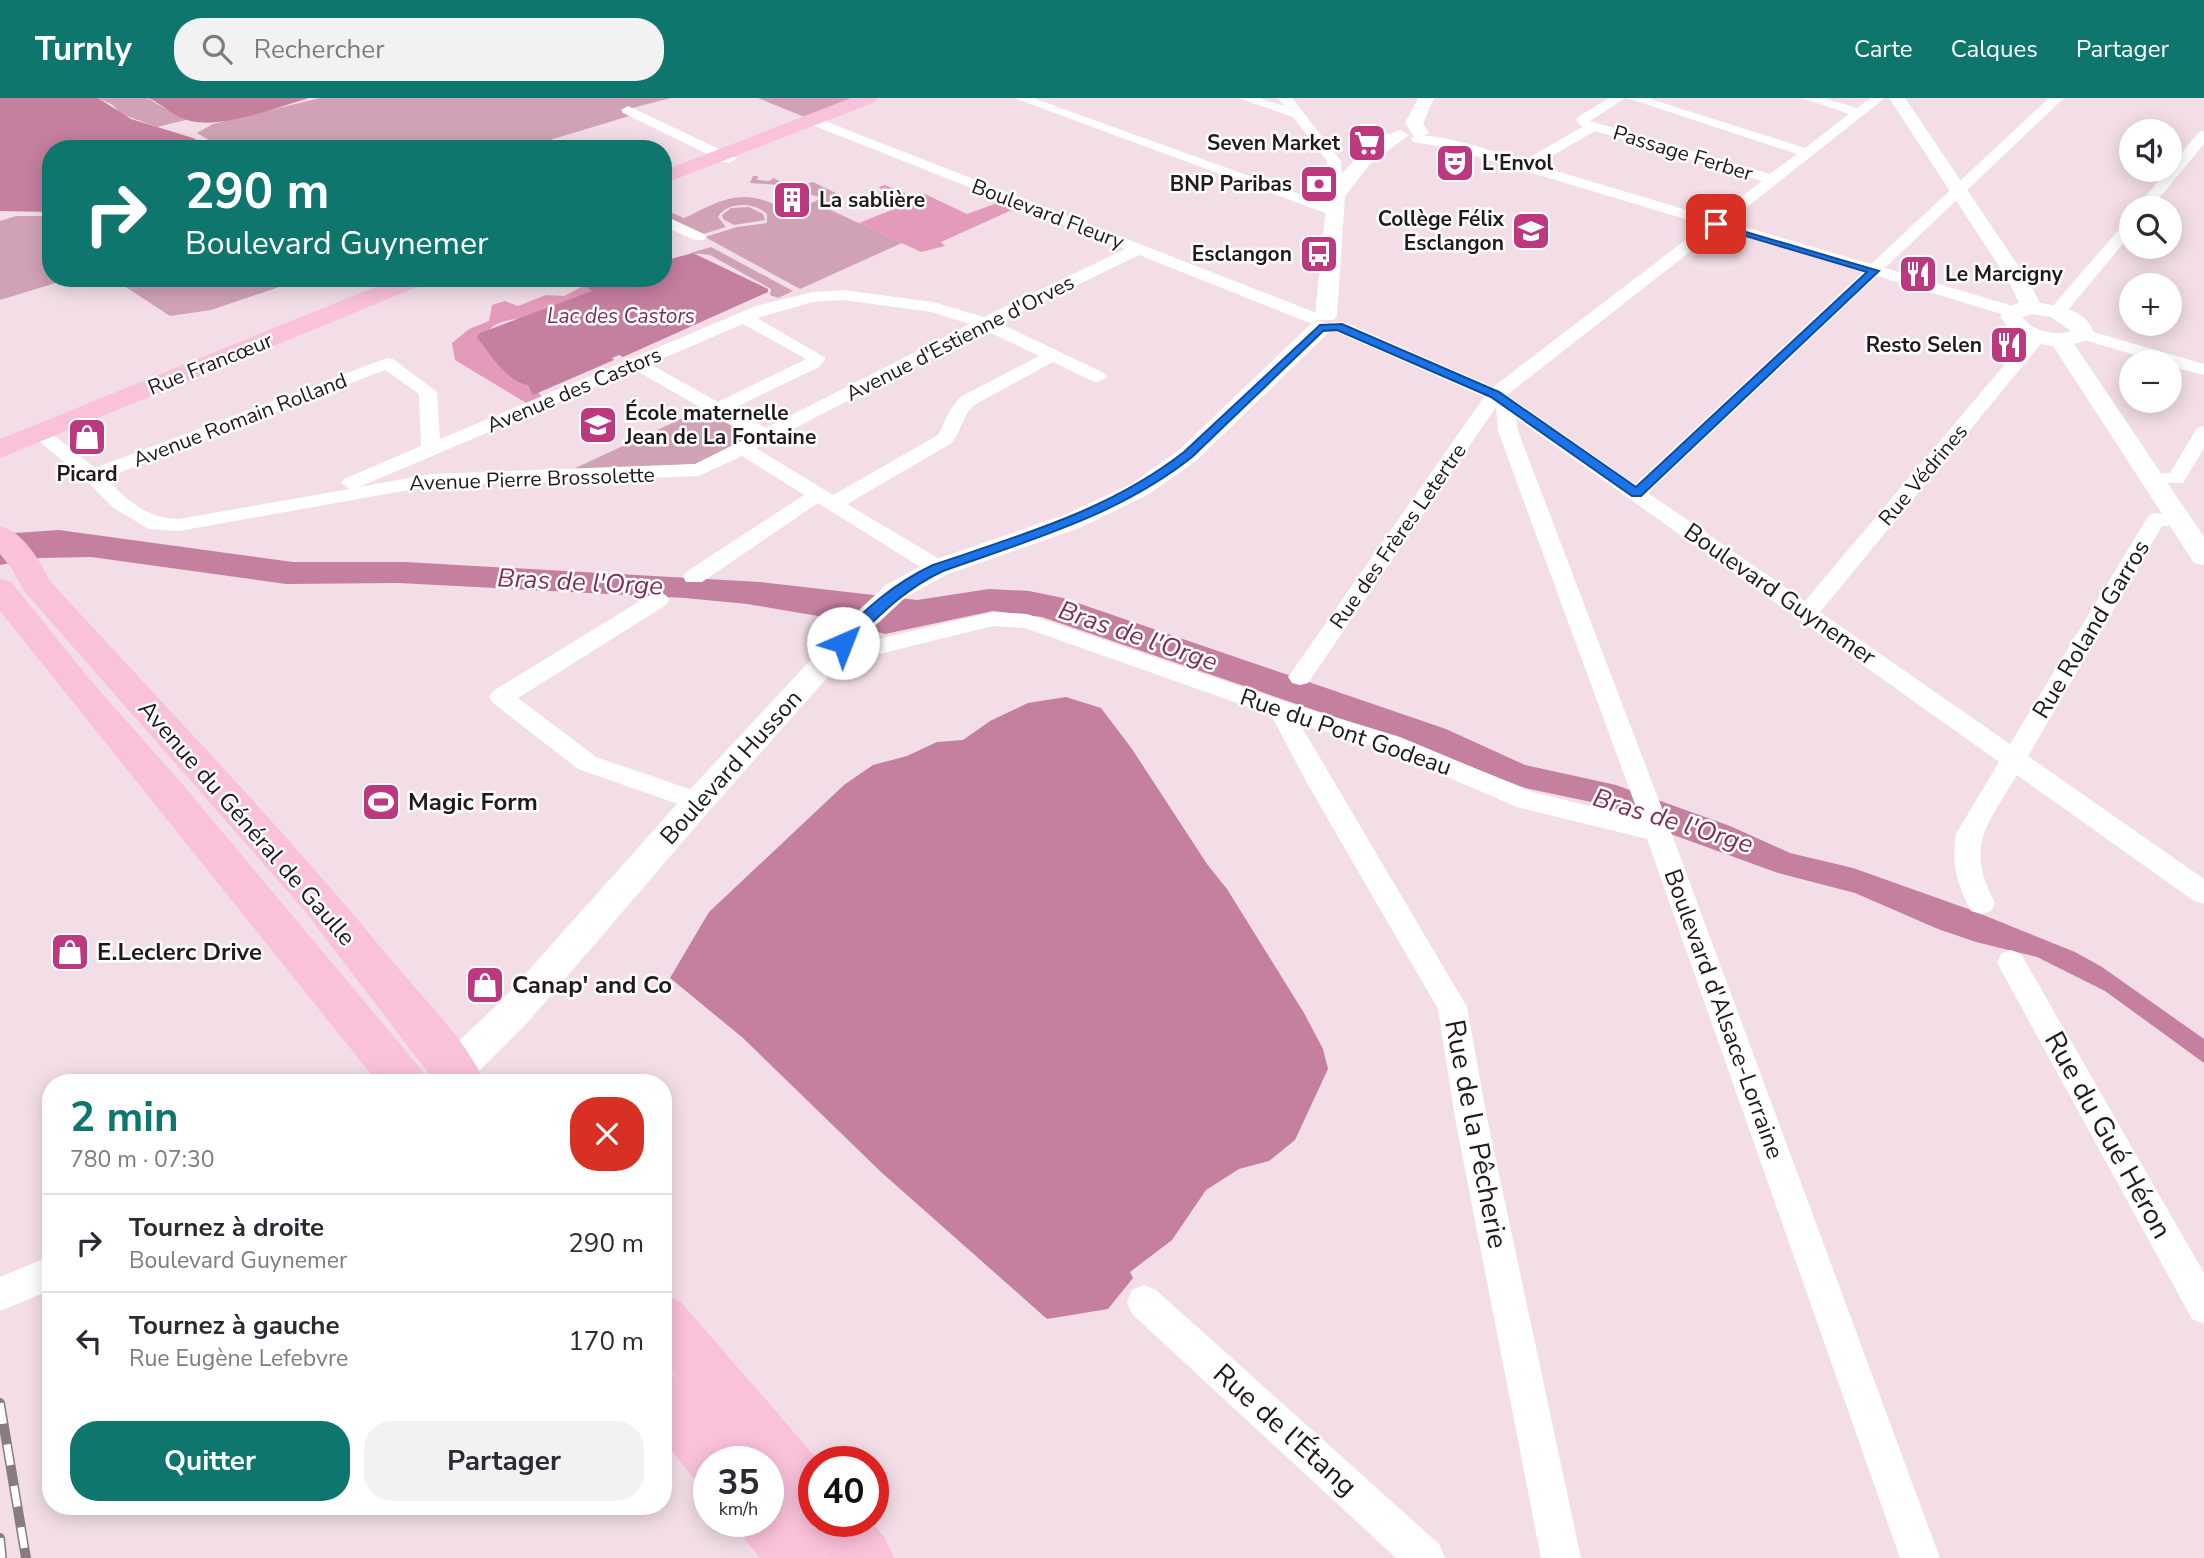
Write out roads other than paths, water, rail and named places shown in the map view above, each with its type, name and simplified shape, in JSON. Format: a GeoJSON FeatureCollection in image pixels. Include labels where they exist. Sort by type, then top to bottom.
{"type":"FeatureCollection","features":[{"type":"Feature","properties":{"kind":"main road"},"geometry":{"type":"LineString","coordinates":[[672,180],[868,98]]}},
{"type":"Feature","properties":{"kind":"main road"},"geometry":{"type":"LineString","coordinates":[[672,175],[724,157]]}},
{"type":"Feature","properties":{"kind":"main road","name":"Rue Francœur"},"geometry":{"type":"LineString","coordinates":[[0,449],[397,287]]}},
{"type":"Feature","properties":{"kind":"main road"},"geometry":{"type":"LineString","coordinates":[[0,535],[13,577]]}},
{"type":"Feature","properties":{"kind":"main road","name":"Avenue du Général de Gaulle"},"geometry":{"type":"LineString","coordinates":[[13,577],[35,584],[317,898],[431,1040],[449,1074]]}},
{"type":"Feature","properties":{"kind":"main road","name":"Avenue du Général de Gaulle"},"geometry":{"type":"LineString","coordinates":[[13,577],[80,690],[165,789],[398,1074]]}},
{"type":"Feature","properties":{"kind":"main road"},"geometry":{"type":"LineString","coordinates":[[672,1331],[798,1479]]}},
{"type":"Feature","properties":{"kind":"main road"},"geometry":{"type":"LineString","coordinates":[[672,1409],[703,1446]]}},
{"type":"Feature","properties":{"kind":"main road"},"geometry":{"type":"LineString","coordinates":[[779,1537],[797,1558]]}},
{"type":"Feature","properties":{"kind":"main road"},"geometry":{"type":"LineString","coordinates":[[847,1537],[865,1558]]}},
{"type":"Feature","properties":{"kind":"street"},"geometry":{"type":"LineString","coordinates":[[1021,98],[1334,211]]}},
{"type":"Feature","properties":{"kind":"street"},"geometry":{"type":"LineString","coordinates":[[1245,98],[1298,114]]}},
{"type":"Feature","properties":{"kind":"street"},"geometry":{"type":"LineString","coordinates":[[1285,98],[1336,163],[1335,184],[1340,189]]}},
{"type":"Feature","properties":{"kind":"street"},"geometry":{"type":"LineString","coordinates":[[1524,166],[1593,127],[1583,120],[1618,98]]}},
{"type":"Feature","properties":{"kind":"street"},"geometry":{"type":"LineString","coordinates":[[1634,98],[1807,153]]}},
{"type":"Feature","properties":{"kind":"street"},"geometry":{"type":"LineString","coordinates":[[1809,98],[1859,113]]}},
{"type":"Feature","properties":{"kind":"street","name":"Rue des Frères Letertre"},"geometry":{"type":"LineString","coordinates":[[1300,677],[1495,395],[1878,98]]}},
{"type":"Feature","properties":{"kind":"street"},"geometry":{"type":"LineString","coordinates":[[1897,98],[2018,279],[2023,310]]}},
{"type":"Feature","properties":{"kind":"street"},"geometry":{"type":"LineString","coordinates":[[1636,493],[2057,98]]}},
{"type":"Feature","properties":{"kind":"street"},"geometry":{"type":"LineString","coordinates":[[1413,135],[1414,123],[1422,104]]}},
{"type":"Feature","properties":{"kind":"street"},"geometry":{"type":"LineString","coordinates":[[628,110],[724,157]]}},
{"type":"Feature","properties":{"kind":"street","name":"Boulevard Fleury"},"geometry":{"type":"LineString","coordinates":[[812,120],[1324,322]]}},
{"type":"Feature","properties":{"kind":"street","name":"Passage Ferber"},"geometry":{"type":"LineString","coordinates":[[1593,127],[1774,180]]}},
{"type":"Feature","properties":{"kind":"street"},"geometry":{"type":"LineString","coordinates":[[1331,155],[1339,160],[1353,161],[1413,135],[1451,144],[1874,271],[2023,310],[2057,312],[2076,320],[2084,330],[2060,337]]}},
{"type":"Feature","properties":{"kind":"street"},"geometry":{"type":"LineString","coordinates":[[2153,196],[2204,135]]}},
{"type":"Feature","properties":{"kind":"street"},"geometry":{"type":"LineString","coordinates":[[1324,322],[1334,211],[1340,189],[1375,152]]}},
{"type":"Feature","properties":{"kind":"street"},"geometry":{"type":"LineString","coordinates":[[672,224],[699,237]]}},
{"type":"Feature","properties":{"kind":"street"},"geometry":{"type":"LineString","coordinates":[[2057,312],[2119,238]]}},
{"type":"Feature","properties":{"kind":"street","name":"Avenue d'Estienne d'Orves"},"geometry":{"type":"LineString","coordinates":[[744,449],[985,323],[1138,249]]}},
{"type":"Feature","properties":{"kind":"street"},"geometry":{"type":"LineString","coordinates":[[1284,307],[1318,302],[1328,287]]}},
{"type":"Feature","properties":{"kind":"street","name":"Avenue des Castors"},"geometry":{"type":"LineString","coordinates":[[318,498],[762,310],[813,297],[843,295],[933,307],[985,323],[1098,377]]}},
{"type":"Feature","properties":{"kind":"street"},"geometry":{"type":"LineString","coordinates":[[2023,310],[2012,320],[2015,324],[2204,370]]}},
{"type":"Feature","properties":{"kind":"street"},"geometry":{"type":"LineString","coordinates":[[718,409],[813,363],[817,358],[744,318]]}},
{"type":"Feature","properties":{"kind":"street","name":"Boulevard Guynemer"},"geometry":{"type":"LineString","coordinates":[[1324,322],[1495,395],[2204,892]]}},
{"type":"Feature","properties":{"kind":"street","name":"Boulevard Husson"},"geometry":{"type":"LineString","coordinates":[[457,1074],[855,629],[896,591],[938,568],[1073,521],[1140,489],[1188,455],[1324,322]]}},
{"type":"Feature","properties":{"kind":"street"},"geometry":{"type":"LineString","coordinates":[[2060,337],[2204,557]]}},
{"type":"Feature","properties":{"kind":"street","name":"Rue Védrines"},"geometry":{"type":"LineString","coordinates":[[1807,613],[2060,337]]}},
{"type":"Feature","properties":{"kind":"street"},"geometry":{"type":"LineString","coordinates":[[694,577],[826,498],[945,439],[951,433],[958,407],[1052,356]]}},
{"type":"Feature","properties":{"kind":"street","name":"Avenue Romain Rolland"},"geometry":{"type":"LineString","coordinates":[[93,476],[387,363],[428,392],[431,450]]}},
{"type":"Feature","properties":{"kind":"street"},"geometry":{"type":"LineString","coordinates":[[636,363],[767,437]]}},
{"type":"Feature","properties":{"kind":"street","name":"Boulevard d'Alsace-Lorraine"},"geometry":{"type":"LineString","coordinates":[[1495,395],[1505,405],[1508,430],[1658,832],[1920,1558]]}},
{"type":"Feature","properties":{"kind":"street"},"geometry":{"type":"LineString","coordinates":[[2150,478],[2176,479],[2204,432]]}},
{"type":"Feature","properties":{"kind":"street","name":"Avenue Pierre Brossolette"},"geometry":{"type":"LineString","coordinates":[[38,433],[93,476],[119,503],[156,525],[179,524],[431,480],[675,473],[699,470],[744,449]]}},
{"type":"Feature","properties":{"kind":"street"},"geometry":{"type":"LineString","coordinates":[[744,449],[938,568]]}},
{"type":"Feature","properties":{"kind":"street"},"geometry":{"type":"LineString","coordinates":[[407,460],[431,480]]}},
{"type":"Feature","properties":{"kind":"street","name":"Rue Roland Garros"},"geometry":{"type":"LineString","coordinates":[[2013,759],[2156,519],[2179,521]]}},
{"type":"Feature","properties":{"kind":"street"},"geometry":{"type":"LineString","coordinates":[[659,600],[501,697],[587,762],[698,802]]}},
{"type":"Feature","properties":{"kind":"street","name":"Rue du Pont Godeau"},"geometry":{"type":"LineString","coordinates":[[831,658],[993,619],[1027,621],[1280,709],[1391,743],[1526,800],[1658,832]]}},
{"type":"Feature","properties":{"kind":"street","name":"Rue de la Pêcherie"},"geometry":{"type":"LineString","coordinates":[[1280,709],[1321,785],[1452,1007],[1471,1118],[1561,1558]]}},
{"type":"Feature","properties":{"kind":"street"},"geometry":{"type":"LineString","coordinates":[[1981,903],[1970,883],[1964,857],[1969,834],[2013,759]]}},
{"type":"Feature","properties":{"kind":"street","name":"Rue du Gué Héron"},"geometry":{"type":"LineString","coordinates":[[2011,962],[2204,1307]]}},
{"type":"Feature","properties":{"kind":"street"},"geometry":{"type":"LineString","coordinates":[[0,1294],[42,1277]]}},
{"type":"Feature","properties":{"kind":"street","name":"Rue de l'Étang"},"geometry":{"type":"LineString","coordinates":[[1144,1302],[1425,1558]]}},
{"type":"Feature","properties":{"kind":"water"},"geometry":{"type":"Polygon","coordinates":[[[0,98],[98,98],[131,119],[197,140],[42,140],[42,212],[0,211],[0,98]]]}},
{"type":"Feature","properties":{"kind":"water"},"geometry":{"type":"Polygon","coordinates":[[[148,98],[309,98],[234,120],[204,123],[179,117],[148,98]]]}},
{"type":"Feature","properties":{"kind":"water","name":"Lac des Castors"},"geometry":{"type":"Polygon","coordinates":[[[693,253],[768,289],[768,292],[623,357],[619,355],[612,358],[614,360],[533,395],[528,385],[520,383],[499,366],[477,337],[480,333],[592,291],[587,287],[672,287],[672,259],[693,253]]]}},
{"type":"Feature","properties":{"kind":"water","name":"Bras de l'Orge"},"geometry":{"type":"Polygon","coordinates":[[[59,530],[293,562],[405,562],[760,582],[917,600],[989,589],[1029,591],[1063,598],[1446,729],[1525,765],[1616,785],[1730,826],[1790,853],[1853,868],[1971,910],[2075,952],[2102,967],[2204,1039],[2204,1063],[2105,991],[2037,957],[1976,942],[1938,929],[1855,893],[1778,873],[1668,833],[1610,806],[1525,788],[1405,741],[1042,617],[993,611],[885,634],[824,617],[747,604],[685,598],[398,583],[286,584],[91,557],[40,558],[0,565],[0,534],[59,530]]]}},
{"type":"Feature","properties":{"kind":"water"},"geometry":{"type":"Polygon","coordinates":[[[1066,697],[1101,708],[1132,749],[1207,864],[1227,889],[1304,1013],[1323,1049],[1328,1069],[1295,1140],[1269,1161],[1239,1169],[1206,1190],[1172,1240],[1130,1272],[1133,1278],[1108,1309],[1047,1319],[881,1172],[743,1038],[670,978],[709,912],[844,785],[873,765],[907,756],[937,742],[963,740],[990,721],[1028,703],[1066,697]]]}},
{"type":"Feature","properties":{"kind":"railway"},"geometry":{"type":"LineString","coordinates":[[0,1403],[26,1558]]}},
{"type":"Feature","properties":{"kind":"railway"},"geometry":{"type":"LineString","coordinates":[[0,1538],[2,1558]]}},
{"type":"Feature","properties":{"kind":"place","name":"Seven Market"},"geometry":{"type":"Point","coordinates":[1367,143]}},
{"type":"Feature","properties":{"kind":"place","name":"L'Envol"},"geometry":{"type":"Point","coordinates":[1455,163]}},
{"type":"Feature","properties":{"kind":"place","name":"BNP Paribas"},"geometry":{"type":"Point","coordinates":[1319,184]}},
{"type":"Feature","properties":{"kind":"place","name":"La sablière"},"geometry":{"type":"Point","coordinates":[792,200]}},
{"type":"Feature","properties":{"kind":"place","name":"Collège Félix Esclangon"},"geometry":{"type":"Point","coordinates":[1531,231]}},
{"type":"Feature","properties":{"kind":"place","name":"Esclangon"},"geometry":{"type":"Point","coordinates":[1319,254]}},
{"type":"Feature","properties":{"kind":"place","name":"Le Marcigny"},"geometry":{"type":"Point","coordinates":[1918,274]}},
{"type":"Feature","properties":{"kind":"place","name":"Resto Selen"},"geometry":{"type":"Point","coordinates":[2009,345]}},
{"type":"Feature","properties":{"kind":"place","name":"École maternelle Jean de La Fontaine"},"geometry":{"type":"Point","coordinates":[598,425]}},
{"type":"Feature","properties":{"kind":"place","name":"Picard"},"geometry":{"type":"Point","coordinates":[87,437]}},
{"type":"Feature","properties":{"kind":"place","name":"Magic Form"},"geometry":{"type":"Point","coordinates":[381,802]}},
{"type":"Feature","properties":{"kind":"place","name":"E.Leclerc Drive"},"geometry":{"type":"Point","coordinates":[70,952]}},
{"type":"Feature","properties":{"kind":"place","name":"Canap' and Co"},"geometry":{"type":"Point","coordinates":[485,985]}}]}
